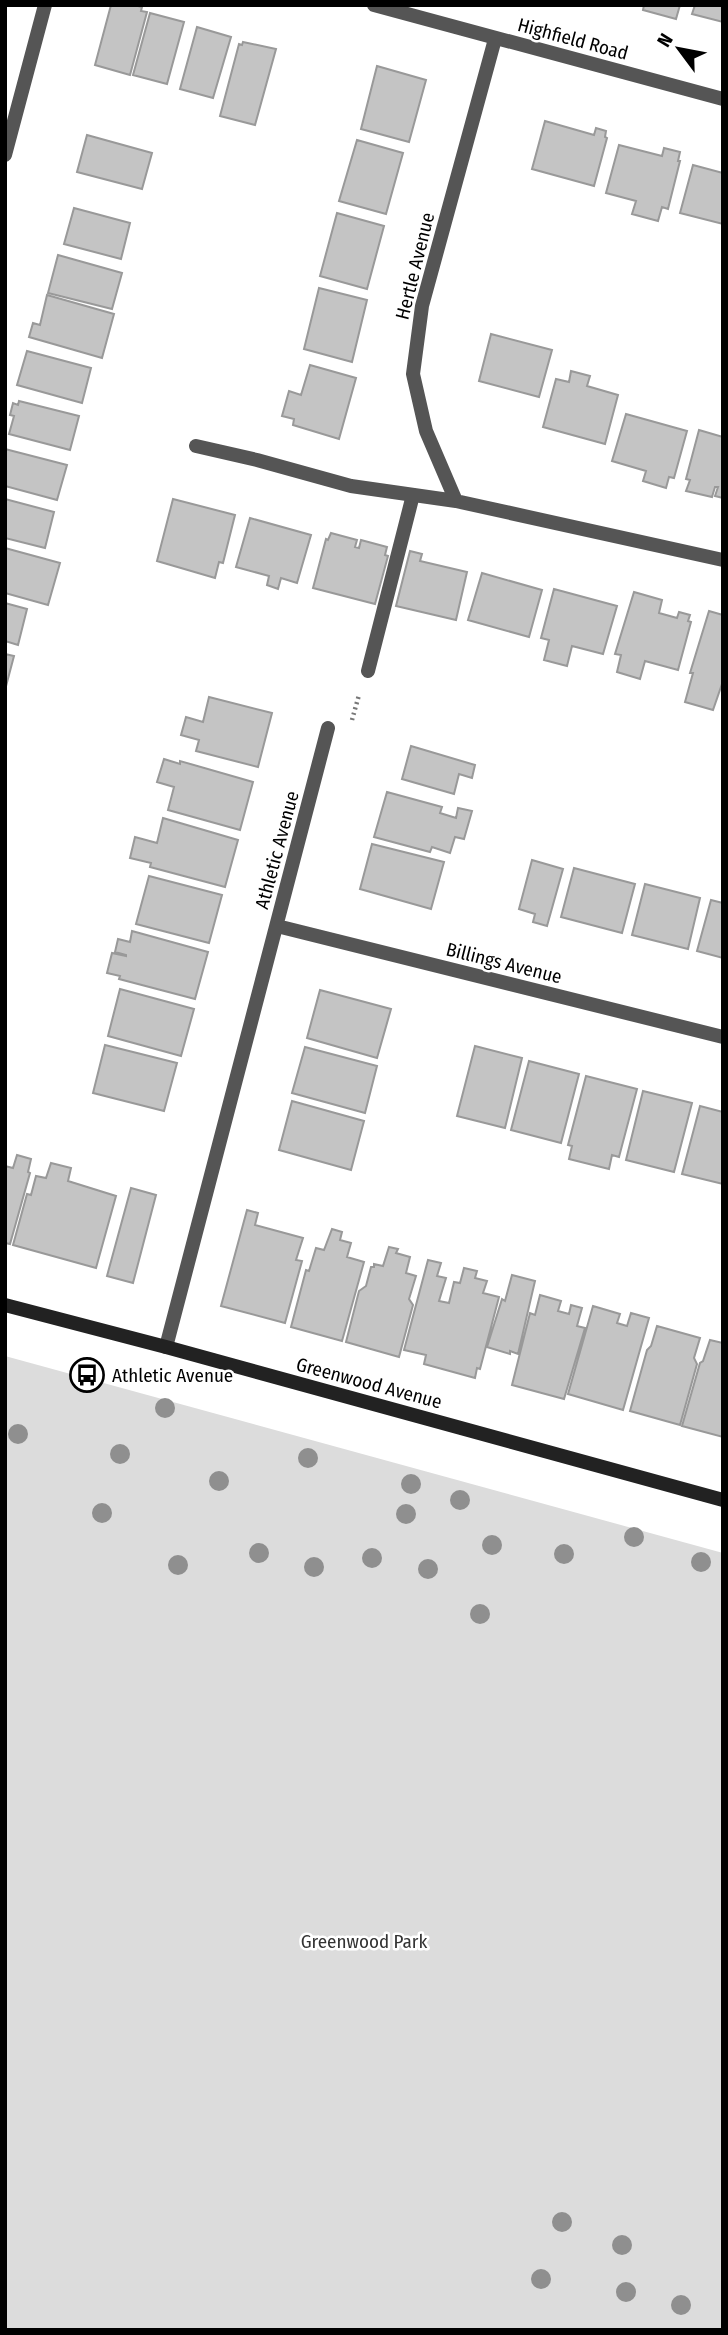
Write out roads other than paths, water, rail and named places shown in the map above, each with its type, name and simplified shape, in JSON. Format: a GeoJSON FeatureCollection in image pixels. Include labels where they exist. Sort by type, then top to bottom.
{"type":"FeatureCollection","features":[{"type":"Feature","properties":{"kind":"street"},"geometry":{"type":"LineString","coordinates":[[5,155],[45,5]]}},
{"type":"Feature","properties":{"kind":"street","name":"Highfield Road"},"geometry":{"type":"LineString","coordinates":[[374,5],[723,99]]}},
{"type":"Feature","properties":{"kind":"street","name":"Hertle Avenue"},"geometry":{"type":"LineString","coordinates":[[456,501],[426,432],[413,374],[422,306],[495,39]]}},
{"type":"Feature","properties":{"kind":"street"},"geometry":{"type":"LineString","coordinates":[[196,446],[351,486],[456,501],[723,560]]}},
{"type":"Feature","properties":{"kind":"street"},"geometry":{"type":"LineString","coordinates":[[368,671],[413,495]]}},
{"type":"Feature","properties":{"kind":"street","name":"Athletic Avenue"},"geometry":{"type":"LineString","coordinates":[[166,1347],[328,728]]}},
{"type":"Feature","properties":{"kind":"street","name":"Billings Avenue"},"geometry":{"type":"LineString","coordinates":[[276,926],[723,1037]]}},
{"type":"Feature","properties":{"kind":"street","name":"Greenwood Avenue"},"geometry":{"type":"LineString","coordinates":[[5,1305],[723,1500]]}},
{"type":"Feature","properties":{"kind":"place","name":"Athletic Avenue"},"geometry":{"type":"Point","coordinates":[87,1375]}},
{"type":"Feature","properties":{"kind":"park label","name":"Greenwood Park"},"geometry":{"type":"Point","coordinates":[364,1941]}}]}
